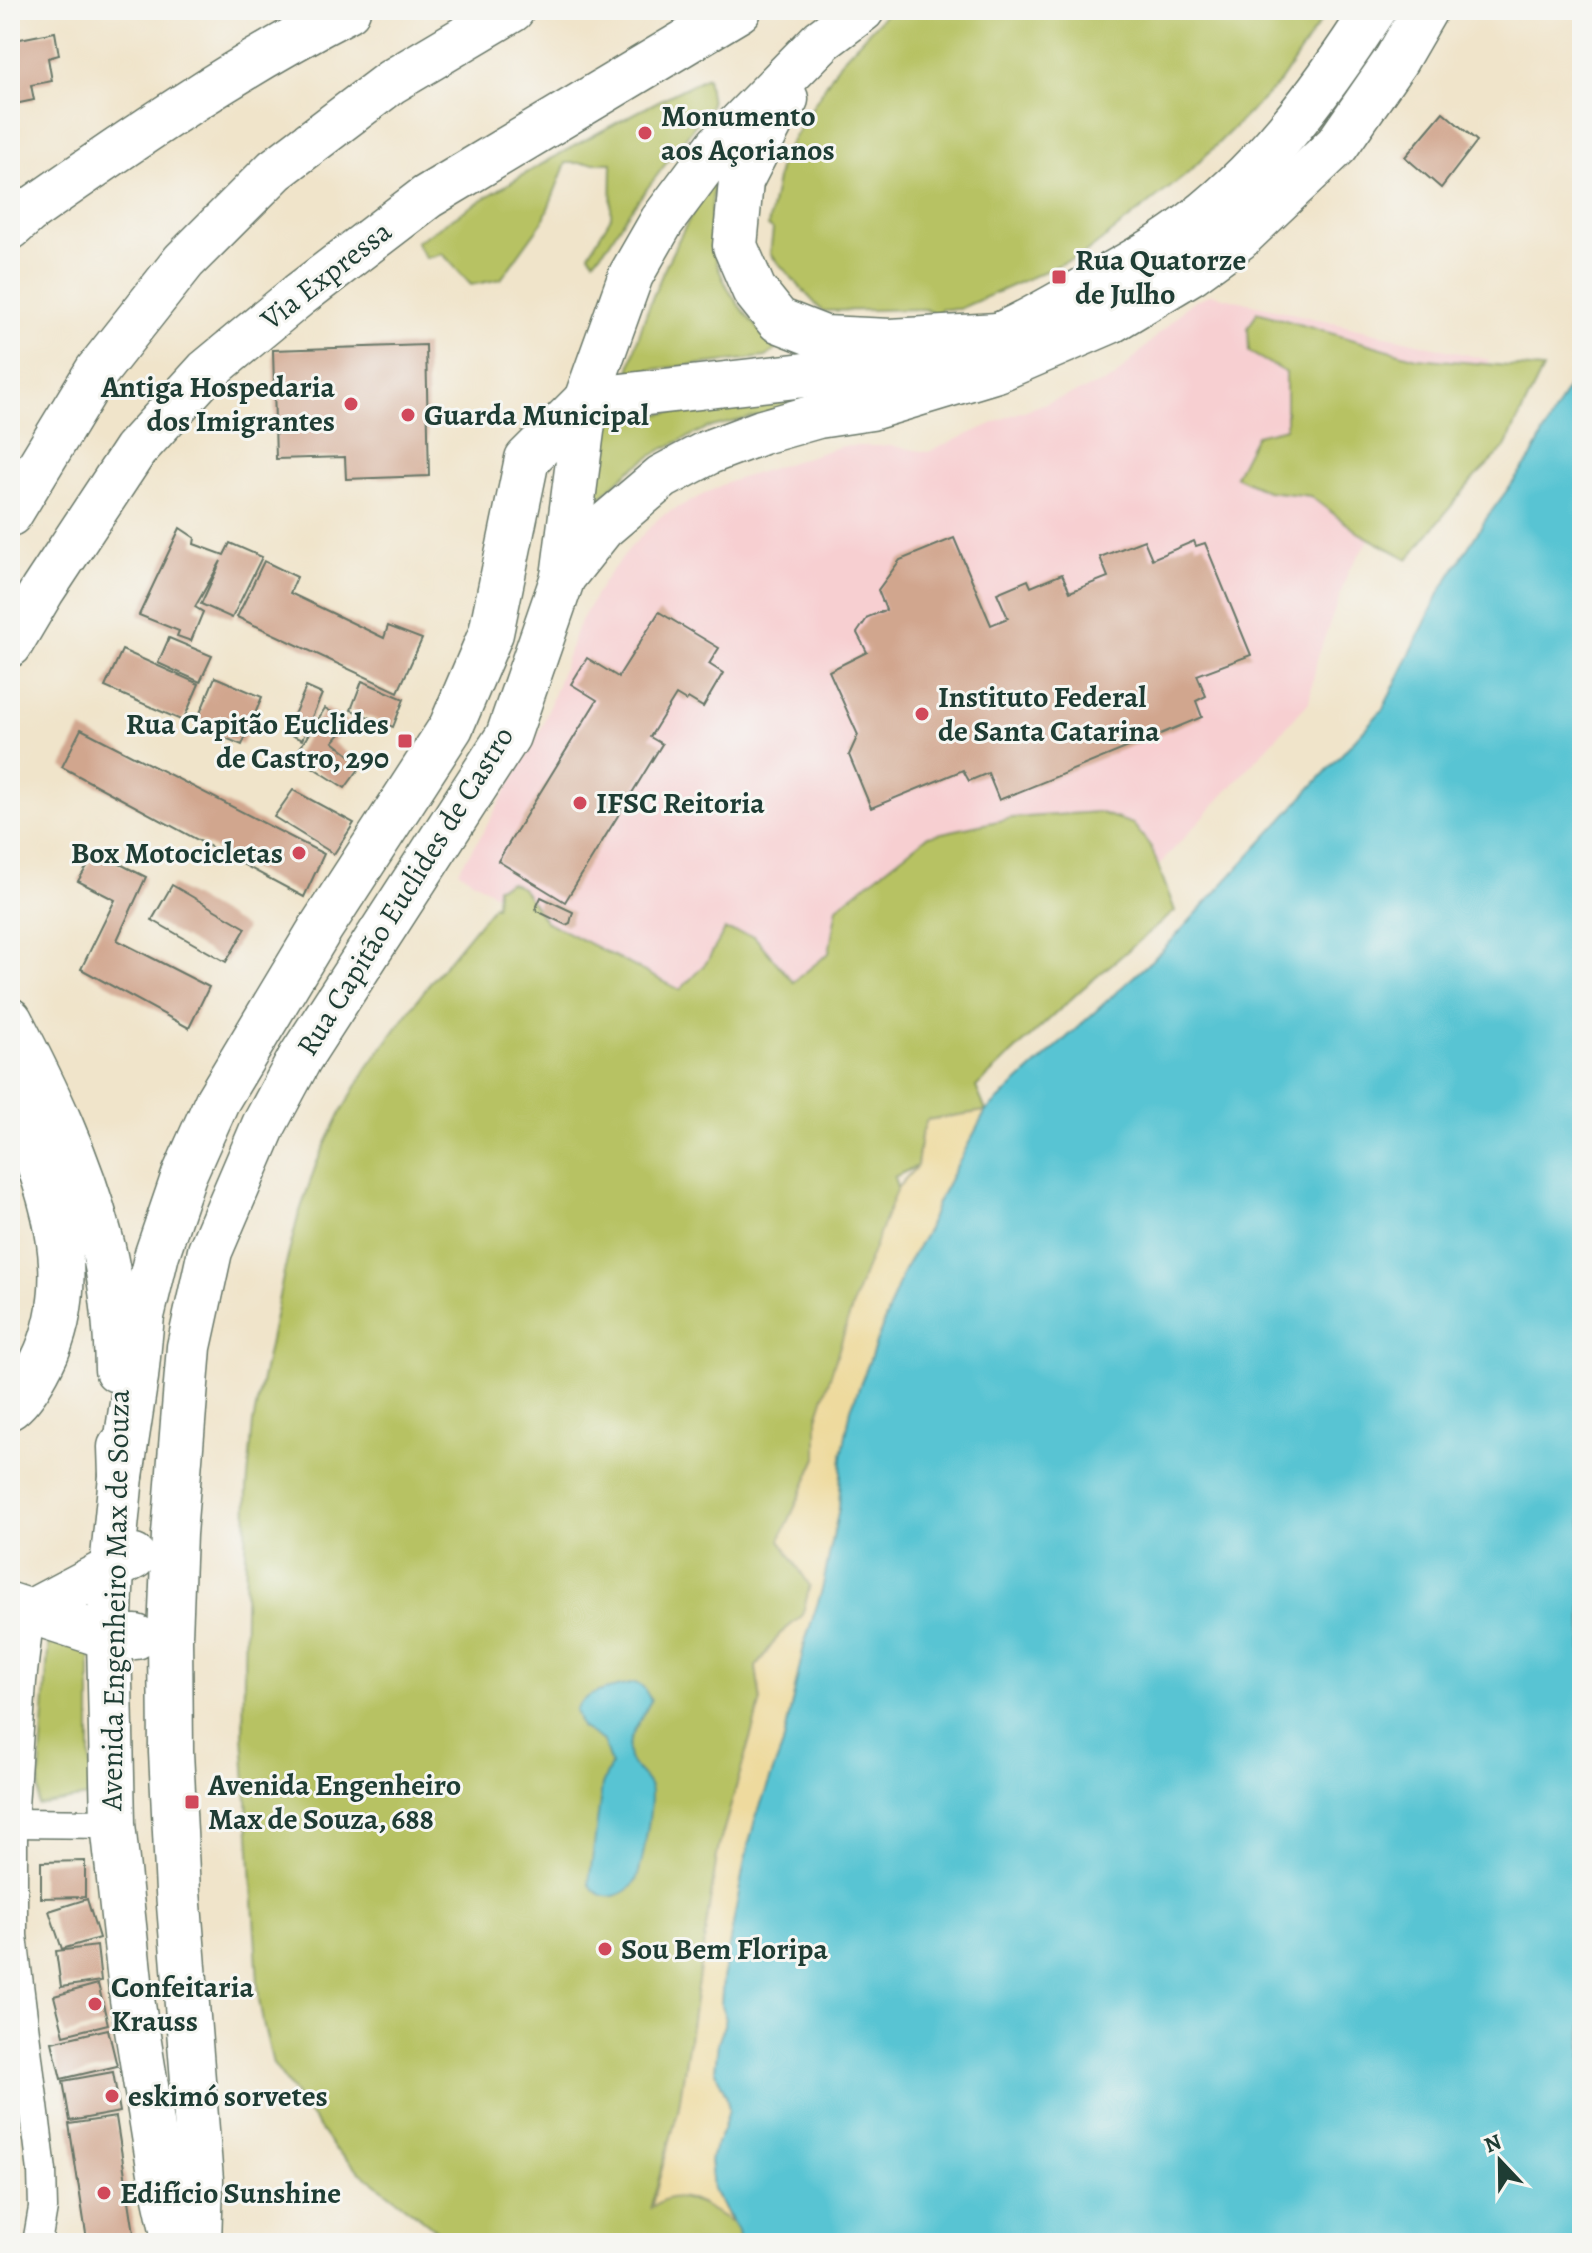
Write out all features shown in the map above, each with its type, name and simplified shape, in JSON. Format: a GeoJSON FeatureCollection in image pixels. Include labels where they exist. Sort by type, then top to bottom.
{"type":"FeatureCollection","features":[{"type":"Feature","properties":{"kind":"main road"},"geometry":{"type":"LineString","coordinates":[[10,228],[160,119],[348,10]]}},
{"type":"Feature","properties":{"kind":"main road"},"geometry":{"type":"LineString","coordinates":[[10,514],[97,371],[184,261],[275,170],[391,82],[512,10]]}},
{"type":"Feature","properties":{"kind":"main road","name":"Via Expressa"},"geometry":{"type":"LineString","coordinates":[[10,645],[135,450],[207,371],[299,295],[427,197],[739,10]]}},
{"type":"Feature","properties":{"kind":"main road"},"geometry":{"type":"LineString","coordinates":[[864,10],[778,109],[741,181],[735,246],[754,290],[778,320],[824,338],[890,341],[998,335]]}},
{"type":"Feature","properties":{"kind":"main road"},"geometry":{"type":"LineString","coordinates":[[563,577],[586,400],[631,275],[662,221],[718,146],[822,40],[864,10]]}},
{"type":"Feature","properties":{"kind":"main road"},"geometry":{"type":"LineString","coordinates":[[586,400],[901,364],[948,354],[998,335],[1117,272],[1179,233],[1216,204],[1302,113],[1336,70],[1374,10]]}},
{"type":"Feature","properties":{"kind":"main road","name":"Rua Capitão Euclides de Castro"},"geometry":{"type":"LineString","coordinates":[[170,1636],[174,1534],[189,1347],[210,1251],[264,1125],[300,1058],[508,736],[563,577],[602,528],[662,477],[709,452],[818,416],[871,408],[997,370],[1111,321],[1191,273],[1238,239],[1337,145],[1396,60],[1425,10]]}},
{"type":"Feature","properties":{"kind":"main road"},"geometry":{"type":"LineString","coordinates":[[1302,113],[1337,145]]}},
{"type":"Feature","properties":{"kind":"main road","name":"Rua Capitão Euclides de Castro"},"geometry":{"type":"LineString","coordinates":[[121,1476],[142,1316],[157,1254],[184,1175],[217,1101],[322,926],[451,727],[491,633],[527,459],[586,400]]}},
{"type":"Feature","properties":{"kind":"main road","name":"Avenida Engenheiro Max de Souza"},"geometry":{"type":"LineString","coordinates":[[10,1020],[63,1129],[89,1198],[108,1274],[116,1348],[121,1476],[109,1637],[113,1824],[132,1999],[161,2179],[175,2243]]}},
{"type":"Feature","properties":{"kind":"main road"},"geometry":{"type":"LineString","coordinates":[[10,1090],[52,1203],[61,1252],[61,1299],[55,1337],[36,1374],[10,1407]]}},
{"type":"Feature","properties":{"kind":"main road"},"geometry":{"type":"LineString","coordinates":[[20,1608],[112,1568],[174,1534]]}},
{"type":"Feature","properties":{"kind":"main road"},"geometry":{"type":"LineString","coordinates":[[20,1608],[109,1637],[170,1636]]}},
{"type":"Feature","properties":{"kind":"main road","name":"Avenida Engenheiro Max de Souza"},"geometry":{"type":"LineString","coordinates":[[170,1636],[175,1832],[201,2180],[199,2243]]}},
{"type":"Feature","properties":{"kind":"street"},"geometry":{"type":"LineString","coordinates":[[20,1608],[22,1681],[13,1823],[12,1935],[42,2171],[43,2208],[37,2243]]}},
{"type":"Feature","properties":{"kind":"street"},"geometry":{"type":"LineString","coordinates":[[13,1823],[113,1824]]}},
{"type":"Feature","properties":{"kind":"shaded area","name":"Instituto Federal de Santa Catarina"},"geometry":{"type":"Polygon","coordinates":[[[1211,294],[1489,360],[1349,570],[1317,659],[1309,702],[1104,925],[885,1137],[458,871],[542,727],[577,628],[603,582],[661,516],[728,482],[842,446],[892,446],[928,452],[1012,415],[1112,380],[1190,303],[1211,294]]]}},
{"type":"Feature","properties":{"kind":"green space"},"geometry":{"type":"Polygon","coordinates":[[[889,10],[1328,10],[1280,82],[1186,175],[1084,254],[959,309],[941,309],[938,316],[925,309],[822,311],[770,254],[773,230],[768,226],[781,158],[840,62],[889,10]]]}},
{"type":"Feature","properties":{"kind":"green space"},"geometry":{"type":"Polygon","coordinates":[[[707,77],[711,104],[594,260],[589,254],[611,217],[612,163],[566,163],[543,221],[501,279],[471,285],[443,254],[426,258],[416,242],[558,155],[707,77]]]}},
{"type":"Feature","properties":{"kind":"green space"},"geometry":{"type":"Polygon","coordinates":[[[711,180],[714,183],[710,232],[719,269],[733,297],[777,349],[766,357],[629,372],[663,273],[711,180]]]}},
{"type":"Feature","properties":{"kind":"green space"},"geometry":{"type":"Polygon","coordinates":[[[1257,312],[1417,358],[1543,369],[1504,449],[1474,478],[1408,559],[1359,533],[1310,496],[1267,491],[1235,476],[1256,435],[1286,428],[1286,373],[1249,352],[1248,328],[1257,312]]]}},
{"type":"Feature","properties":{"kind":"green space"},"geometry":{"type":"Polygon","coordinates":[[[885,381],[834,398],[707,428],[659,451],[629,471],[586,510],[605,422],[885,381]]]}},
{"type":"Feature","properties":{"kind":"green space"},"geometry":{"type":"Polygon","coordinates":[[[1098,812],[1133,824],[1151,847],[1175,911],[1082,989],[976,1087],[986,1111],[927,1120],[921,1136],[917,1166],[894,1177],[897,1188],[817,1418],[817,1458],[801,1495],[810,1586],[802,1616],[780,1634],[756,1667],[761,1701],[718,1850],[678,2112],[651,2206],[669,2196],[707,2207],[733,2224],[738,2230],[740,2243],[453,2243],[334,2148],[273,2064],[259,2000],[243,1735],[247,1489],[253,1423],[284,1272],[317,1162],[367,1068],[432,980],[496,906],[497,887],[510,882],[522,888],[545,921],[680,990],[706,963],[725,930],[754,936],[793,982],[829,953],[837,907],[928,836],[1012,818],[1098,812]]]}},
{"type":"Feature","properties":{"kind":"green space"},"geometry":{"type":"Polygon","coordinates":[[[49,1635],[90,1651],[90,1794],[38,1805],[49,1635]]]}},
{"type":"Feature","properties":{"kind":"sand"},"geometry":{"type":"Polygon","coordinates":[[[986,1111],[937,1203],[928,1229],[904,1270],[851,1409],[842,1456],[839,1508],[822,1590],[805,1642],[783,1745],[755,1820],[745,1860],[723,1979],[721,2005],[726,2019],[718,2043],[715,2070],[729,2109],[710,2159],[713,2189],[731,2222],[701,2204],[681,2197],[661,2201],[651,2208],[678,2112],[718,1850],[761,1701],[756,1667],[780,1634],[802,1616],[810,1586],[780,1540],[817,1458],[817,1418],[858,1289],[897,1188],[917,1166],[921,1136],[927,1120],[986,1111]]]}},
{"type":"Feature","properties":{"kind":"water"},"geometry":{"type":"Polygon","coordinates":[[[1582,353],[1582,2243],[740,2243],[738,2231],[713,2189],[710,2159],[729,2109],[715,2070],[718,2043],[726,2019],[721,2005],[723,1979],[755,1820],[783,1745],[805,1642],[822,1590],[839,1508],[842,1456],[851,1409],[904,1270],[928,1229],[937,1203],[986,1111],[1164,949],[1383,709],[1440,592],[1488,516],[1531,458],[1580,364],[1582,353]]]}},
{"type":"Feature","properties":{"kind":"water"},"geometry":{"type":"Polygon","coordinates":[[[635,1683],[643,1687],[651,1700],[634,1731],[628,1751],[633,1766],[650,1787],[649,1820],[634,1884],[620,1894],[606,1896],[598,1893],[589,1883],[602,1785],[611,1765],[603,1741],[581,1727],[575,1710],[593,1694],[635,1683]]]}},
{"type":"Feature","properties":{"kind":"building"},"geometry":{"type":"Polygon","coordinates":[[[55,32],[59,55],[48,58],[52,81],[31,85],[34,100],[10,105],[10,41],[55,32]]]}},
{"type":"Feature","properties":{"kind":"building"},"geometry":{"type":"Polygon","coordinates":[[[1443,112],[1477,141],[1441,188],[1405,157],[1443,112]]]}},
{"type":"Feature","properties":{"kind":"building","name":"Antiga Hospedaria dos Imigrantes"},"geometry":{"type":"Polygon","coordinates":[[[426,345],[429,476],[346,479],[345,457],[276,459],[273,350],[426,345]]]}},
{"type":"Feature","properties":{"kind":"building"},"geometry":{"type":"Polygon","coordinates":[[[180,528],[195,538],[194,544],[224,555],[230,543],[262,557],[232,618],[201,604],[221,561],[195,607],[203,612],[191,641],[177,636],[179,631],[139,615],[180,528]]]}},
{"type":"Feature","properties":{"kind":"building"},"geometry":{"type":"Polygon","coordinates":[[[954,538],[991,625],[1008,618],[997,593],[1028,580],[1031,587],[1062,574],[1070,592],[1108,577],[1100,557],[1144,540],[1152,559],[1194,541],[1196,546],[1205,543],[1251,655],[1197,675],[1206,696],[1196,701],[1202,717],[999,800],[988,773],[969,781],[963,770],[871,808],[849,755],[858,735],[829,671],[867,652],[857,633],[868,617],[886,610],[878,590],[900,560],[954,538]]]}},
{"type":"Feature","properties":{"kind":"building"},"geometry":{"type":"Polygon","coordinates":[[[264,561],[297,577],[290,593],[384,638],[388,626],[422,639],[398,692],[237,617],[264,561]]]}},
{"type":"Feature","properties":{"kind":"building","name":"IFSC Reitoria"},"geometry":{"type":"Polygon","coordinates":[[[659,612],[719,648],[709,664],[723,673],[703,707],[676,695],[650,737],[662,744],[565,902],[498,861],[597,700],[571,684],[587,658],[618,677],[659,612]]]}},
{"type":"Feature","properties":{"kind":"building"},"geometry":{"type":"Polygon","coordinates":[[[169,638],[212,656],[200,682],[158,663],[169,638]]]}},
{"type":"Feature","properties":{"kind":"building"},"geometry":{"type":"Polygon","coordinates":[[[122,650],[199,684],[183,721],[105,687],[122,650]]]}},
{"type":"Feature","properties":{"kind":"building"},"geometry":{"type":"Polygon","coordinates":[[[215,677],[262,697],[242,745],[195,725],[215,677]]]}},
{"type":"Feature","properties":{"kind":"building"},"geometry":{"type":"Polygon","coordinates":[[[362,681],[404,699],[393,727],[351,710],[362,681]]]}},
{"type":"Feature","properties":{"kind":"building"},"geometry":{"type":"Polygon","coordinates":[[[306,687],[322,694],[302,740],[286,733],[306,687]]]}},
{"type":"Feature","properties":{"kind":"building"},"geometry":{"type":"Polygon","coordinates":[[[325,708],[350,723],[333,742],[362,765],[345,788],[295,756],[325,708]]]}},
{"type":"Feature","properties":{"kind":"building"},"geometry":{"type":"Polygon","coordinates":[[[81,729],[324,854],[304,897],[62,767],[81,729]]]}},
{"type":"Feature","properties":{"kind":"building"},"geometry":{"type":"Polygon","coordinates":[[[293,790],[354,823],[334,854],[274,817],[293,790]]]}},
{"type":"Feature","properties":{"kind":"building"},"geometry":{"type":"Polygon","coordinates":[[[96,852],[146,877],[117,940],[209,987],[189,1028],[81,969],[115,900],[78,881],[96,852]]]}},
{"type":"Feature","properties":{"kind":"building"},"geometry":{"type":"Polygon","coordinates":[[[172,885],[246,928],[226,962],[152,920],[172,885]]]}},
{"type":"Feature","properties":{"kind":"building"},"geometry":{"type":"Polygon","coordinates":[[[541,897],[573,912],[570,923],[566,925],[537,911],[541,897]]]}},
{"type":"Feature","properties":{"kind":"building"},"geometry":{"type":"Polygon","coordinates":[[[85,1861],[85,1897],[41,1898],[41,1862],[85,1861]]]}},
{"type":"Feature","properties":{"kind":"building"},"geometry":{"type":"Polygon","coordinates":[[[87,1899],[99,1938],[62,1949],[49,1911],[87,1899]]]}},
{"type":"Feature","properties":{"kind":"building"},"geometry":{"type":"Polygon","coordinates":[[[97,1946],[101,1981],[61,1987],[56,1951],[97,1946]]]}},
{"type":"Feature","properties":{"kind":"building"},"geometry":{"type":"Polygon","coordinates":[[[98,1984],[108,2024],[64,2035],[54,1996],[98,1984]]]}},
{"type":"Feature","properties":{"kind":"building"},"geometry":{"type":"Polygon","coordinates":[[[108,2029],[117,2066],[61,2079],[52,2042],[108,2029]]]}},
{"type":"Feature","properties":{"kind":"building"},"geometry":{"type":"Polygon","coordinates":[[[113,2072],[120,2112],[70,2121],[63,2081],[113,2072]]]}},
{"type":"Feature","properties":{"kind":"building","name":"Edifício Sunshine"},"geometry":{"type":"Polygon","coordinates":[[[116,2117],[134,2233],[87,2240],[69,2124],[116,2117]]]}},
{"type":"Feature","properties":{"kind":"place","name":"Monumento aos Açorianos"},"geometry":{"type":"Point","coordinates":[645,133]}},
{"type":"Feature","properties":{"kind":"place","name":"Rua Quatorze de Julho"},"geometry":{"type":"Point","coordinates":[1059,277]}},
{"type":"Feature","properties":{"kind":"place","name":"Antiga Hospedaria dos Imigrantes"},"geometry":{"type":"Point","coordinates":[351,404]}},
{"type":"Feature","properties":{"kind":"place","name":"Guarda Municipal"},"geometry":{"type":"Point","coordinates":[408,415]}},
{"type":"Feature","properties":{"kind":"place","name":"Instituto Federal de Santa Catarina"},"geometry":{"type":"Point","coordinates":[922,714]}},
{"type":"Feature","properties":{"kind":"place","name":"Rua Capitão Euclides de Castro, 290"},"geometry":{"type":"Point","coordinates":[405,741]}},
{"type":"Feature","properties":{"kind":"place","name":"IFSC Reitoria"},"geometry":{"type":"Point","coordinates":[580,803]}},
{"type":"Feature","properties":{"kind":"place","name":"Box Motocicletas"},"geometry":{"type":"Point","coordinates":[299,853]}},
{"type":"Feature","properties":{"kind":"place","name":"Avenida Engenheiro Max de Souza, 688"},"geometry":{"type":"Point","coordinates":[192,1802]}},
{"type":"Feature","properties":{"kind":"place","name":"Sou Bem Floripa"},"geometry":{"type":"Point","coordinates":[605,1949]}},
{"type":"Feature","properties":{"kind":"place","name":"Confeitaria Krauss"},"geometry":{"type":"Point","coordinates":[95,2004]}},
{"type":"Feature","properties":{"kind":"place","name":"eskimó sorvetes"},"geometry":{"type":"Point","coordinates":[112,2096]}},
{"type":"Feature","properties":{"kind":"place","name":"Edifício Sunshine"},"geometry":{"type":"Point","coordinates":[104,2193]}}]}
